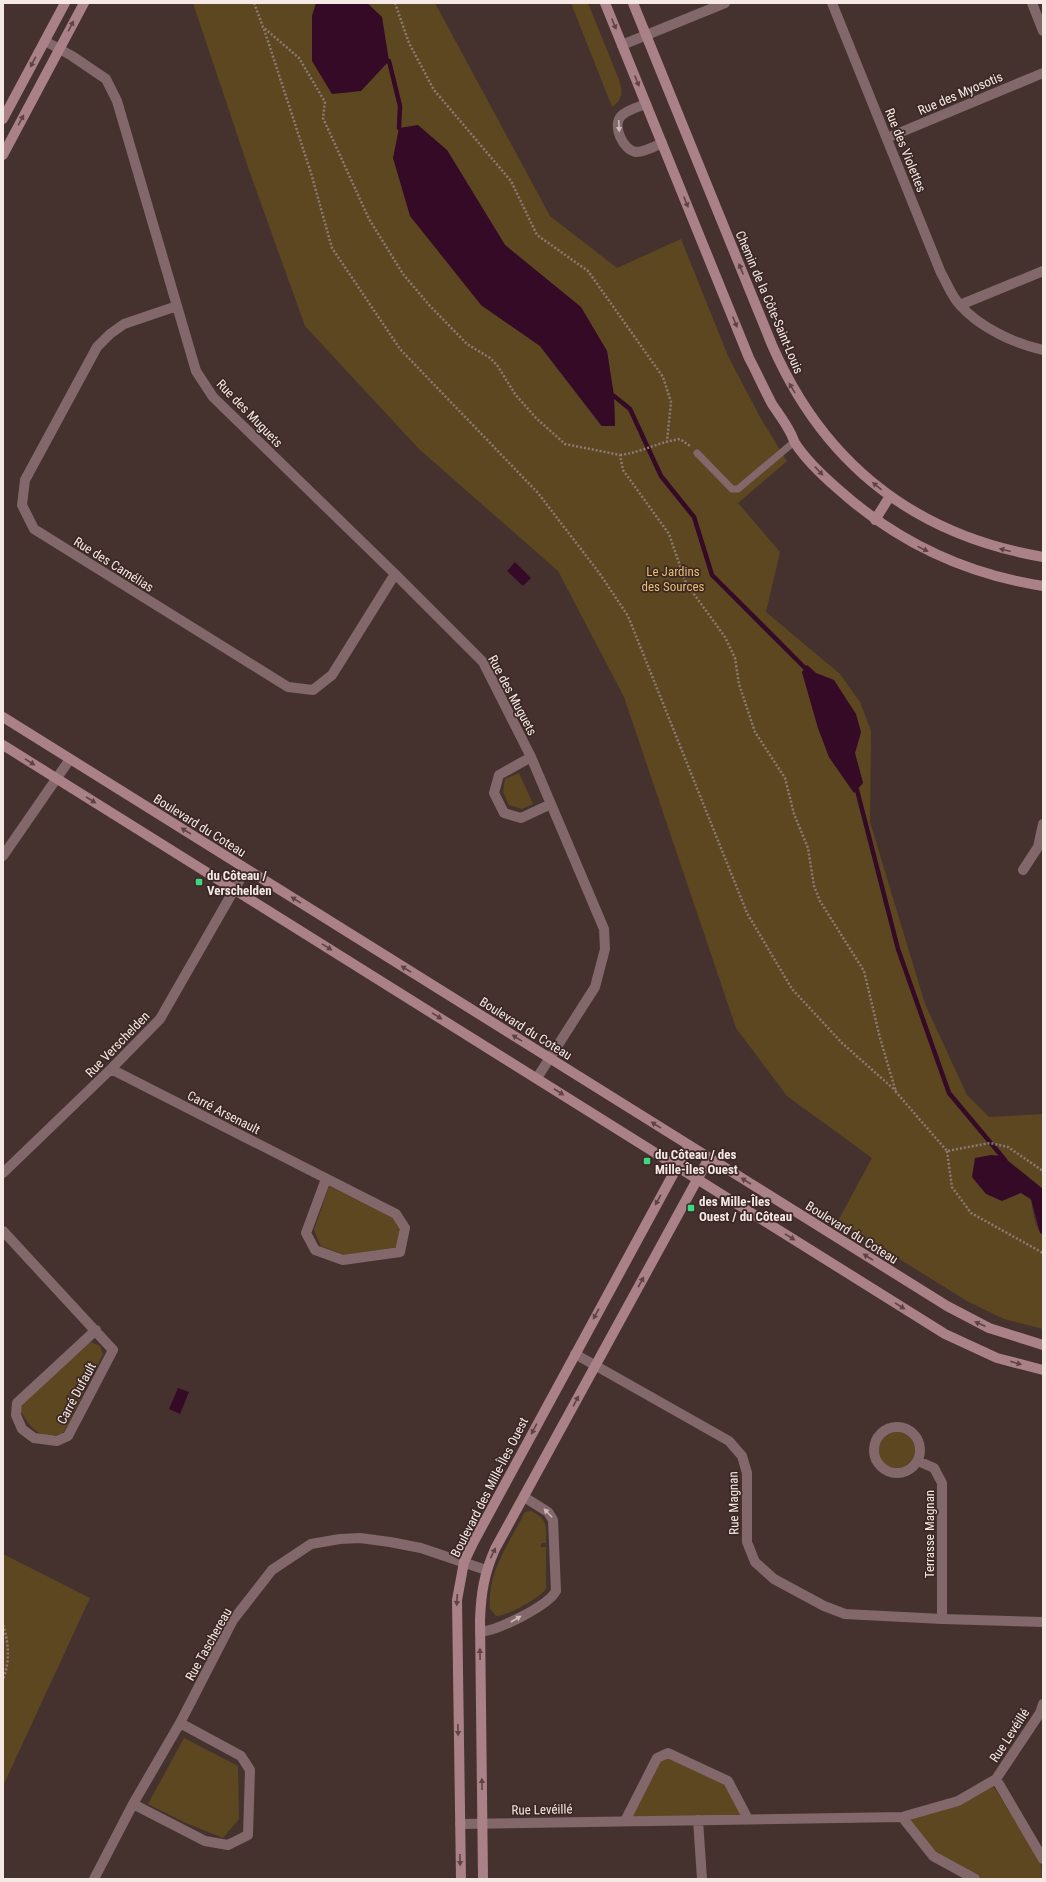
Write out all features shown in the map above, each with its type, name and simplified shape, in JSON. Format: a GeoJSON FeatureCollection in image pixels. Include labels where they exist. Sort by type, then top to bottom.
{"type":"FeatureCollection","features":[{"type":"Feature","properties":{"kind":"street"},"geometry":{"type":"LineString","coordinates":[[3,119],[65,3]]}},
{"type":"Feature","properties":{"kind":"street"},"geometry":{"type":"LineString","coordinates":[[3,155],[84,3]]}},
{"type":"Feature","properties":{"kind":"street"},"geometry":{"type":"LineString","coordinates":[[605,3],[749,358],[765,392],[791,432],[794,442],[821,474],[875,520],[917,545],[974,571],[1043,586]]}},
{"type":"Feature","properties":{"kind":"street","name":"Chemin de la Côte-Saint-Louis"},"geometry":{"type":"LineString","coordinates":[[633,3],[772,345],[789,383],[814,422],[837,449],[865,476],[890,496],[928,520],[973,540],[1003,549],[1043,557]]}},
{"type":"Feature","properties":{"kind":"street"},"geometry":{"type":"LineString","coordinates":[[622,45],[725,3]]}},
{"type":"Feature","properties":{"kind":"street","name":"Rue des Violettes"},"geometry":{"type":"LineString","coordinates":[[832,3],[941,273],[960,305],[991,331],[1028,347],[1043,350]]}},
{"type":"Feature","properties":{"kind":"street"},"geometry":{"type":"LineString","coordinates":[[1032,3],[1043,31]]}},
{"type":"Feature","properties":{"kind":"street","name":"Rue des Muguets"},"geometry":{"type":"LineString","coordinates":[[45,41],[59,48],[106,79],[117,101],[196,371],[213,397],[483,662],[531,757],[604,929],[605,950],[594,987],[537,1078]]}},
{"type":"Feature","properties":{"kind":"street","name":"Rue des Myosotis"},"geometry":{"type":"LineString","coordinates":[[887,138],[1043,73]]}},
{"type":"Feature","properties":{"kind":"street"},"geometry":{"type":"LineString","coordinates":[[646,104],[628,111],[619,118],[618,124],[621,137],[629,150],[634,152],[662,144]]}},
{"type":"Feature","properties":{"kind":"street"},"geometry":{"type":"LineString","coordinates":[[960,305],[1043,271]]}},
{"type":"Feature","properties":{"kind":"street","name":"Rue des Camélias"},"geometry":{"type":"LineString","coordinates":[[177,306],[124,324],[110,334],[97,347],[25,480],[22,505],[34,529],[288,687],[294,688],[313,690],[332,675],[395,574]]}},
{"type":"Feature","properties":{"kind":"street"},"geometry":{"type":"LineString","coordinates":[[875,520],[890,496]]}},
{"type":"Feature","properties":{"kind":"street","name":"Boulevard du Coteau"},"geometry":{"type":"LineString","coordinates":[[3,717],[957,1312],[1002,1333],[1043,1346]]}},
{"type":"Feature","properties":{"kind":"street"},"geometry":{"type":"LineString","coordinates":[[3,745],[945,1334],[997,1358],[1043,1370]]}},
{"type":"Feature","properties":{"kind":"street"},"geometry":{"type":"LineString","coordinates":[[531,757],[499,775],[494,793],[504,813],[521,818],[551,804]]}},
{"type":"Feature","properties":{"kind":"street"},"geometry":{"type":"LineString","coordinates":[[3,856],[58,779],[70,759]]}},
{"type":"Feature","properties":{"kind":"street"},"geometry":{"type":"LineString","coordinates":[[1023,870],[1038,847],[1043,824]]}},
{"type":"Feature","properties":{"kind":"street","name":"Rue Verschelden"},"geometry":{"type":"LineString","coordinates":[[3,1173],[111,1069],[160,1019],[246,869]]}},
{"type":"Feature","properties":{"kind":"street","name":"Carré Arsenault"},"geometry":{"type":"LineString","coordinates":[[111,1069],[396,1214],[405,1228],[400,1252],[343,1260],[315,1250],[306,1233],[326,1179]]}},
{"type":"Feature","properties":{"kind":"street","name":"Boulevard des Mille-Îles Ouest"},"geometry":{"type":"LineString","coordinates":[[461,1879],[457,1600],[464,1562],[575,1354],[689,1146]]}},
{"type":"Feature","properties":{"kind":"street"},"geometry":{"type":"LineString","coordinates":[[484,1879],[480,1632],[481,1596],[486,1570],[495,1549],[709,1158]]}},
{"type":"Feature","properties":{"kind":"street","name":"Carré Dufault"},"geometry":{"type":"LineString","coordinates":[[3,1231],[96,1330],[113,1350],[68,1436],[57,1441],[34,1438],[22,1429],[16,1415],[17,1403],[96,1330]]}},
{"type":"Feature","properties":{"kind":"street","name":"Rue Magnan"},"geometry":{"type":"LineString","coordinates":[[575,1354],[729,1441],[742,1456],[747,1473],[746,1542],[755,1562],[774,1579],[824,1606],[845,1614],[1043,1622]]}},
{"type":"Feature","properties":{"kind":"street"},"geometry":{"type":"LineString","coordinates":[[893,1427],[906,1429],[913,1433],[918,1440],[921,1454],[918,1461],[907,1472],[899,1474],[884,1470],[875,1459],[875,1444],[878,1437],[886,1430],[893,1427]]}},
{"type":"Feature","properties":{"kind":"street","name":"Terrasse Magnan"},"geometry":{"type":"LineString","coordinates":[[918,1461],[934,1468],[942,1483],[942,1619]]}},
{"type":"Feature","properties":{"kind":"street"},"geometry":{"type":"LineString","coordinates":[[480,1632],[492,1631],[503,1626],[546,1601],[556,1590],[553,1520],[548,1512],[524,1497]]}},
{"type":"Feature","properties":{"kind":"street","name":"Rue Taschereau"},"geometry":{"type":"LineString","coordinates":[[94,1879],[133,1804],[180,1723],[233,1620],[272,1570],[311,1544],[349,1538],[374,1540],[421,1548],[486,1570]]}},
{"type":"Feature","properties":{"kind":"street","name":"Rue Levéillé"},"geometry":{"type":"LineString","coordinates":[[460,1824],[625,1820],[902,1817],[958,1801],[996,1779],[1040,1713],[1043,1704]]}},
{"type":"Feature","properties":{"kind":"street"},"geometry":{"type":"LineString","coordinates":[[133,1804],[205,1842],[228,1845],[248,1835],[250,1770],[241,1756],[180,1723]]}},
{"type":"Feature","properties":{"kind":"street"},"geometry":{"type":"LineString","coordinates":[[625,1820],[658,1758],[668,1753],[728,1781],[748,1819]]}},
{"type":"Feature","properties":{"kind":"street","name":"Rue Levéillé"},"geometry":{"type":"LineString","coordinates":[[996,1779],[1043,1859]]}},
{"type":"Feature","properties":{"kind":"street"},"geometry":{"type":"LineString","coordinates":[[902,1817],[933,1856],[975,1879]]}},
{"type":"Feature","properties":{"kind":"street"},"geometry":{"type":"LineString","coordinates":[[698,1820],[702,1879]]}},
{"type":"Feature","properties":{"kind":"lane"},"geometry":{"type":"LineString","coordinates":[[697,453],[732,489],[738,489],[794,442]]}},
{"type":"Feature","properties":{"kind":"path"},"geometry":{"type":"LineString","coordinates":[[254,3],[312,173],[332,248],[400,349],[538,493],[600,574],[628,616],[747,913],[792,989],[842,1043],[896,1092],[947,1151],[952,1187],[971,1213],[1043,1253]]}},
{"type":"Feature","properties":{"kind":"path"},"geometry":{"type":"LineString","coordinates":[[395,3],[409,43],[434,90],[511,181],[537,235],[588,271],[663,377],[672,402],[667,441]]}},
{"type":"Feature","properties":{"kind":"path"},"geometry":{"type":"LineString","coordinates":[[263,27],[299,58],[325,102],[323,118],[369,219],[403,274],[430,306],[467,344],[490,358],[497,365],[515,394],[548,431],[565,444],[620,455],[637,453],[667,441],[680,439],[686,442],[697,453]]}},
{"type":"Feature","properties":{"kind":"path"},"geometry":{"type":"LineString","coordinates":[[620,455],[623,470],[669,534],[686,583],[725,637],[734,658],[739,684],[755,732],[785,778],[794,814],[808,848],[814,886],[820,901],[864,971],[880,1038],[896,1092]]}},
{"type":"Feature","properties":{"kind":"path"},"geometry":{"type":"LineString","coordinates":[[947,1151],[990,1142],[1008,1147],[1043,1171]]}},
{"type":"Feature","properties":{"kind":"path"},"geometry":{"type":"LineString","coordinates":[[3,1625],[7,1636],[8,1649],[8,1662],[3,1679]]}},
{"type":"Feature","properties":{"kind":"green space","name":"Le Jardins des Sources"},"geometry":{"type":"Polygon","coordinates":[[[193,3],[316,3],[312,16],[382,17],[367,3],[435,3],[550,216],[617,268],[681,239],[728,356],[761,419],[787,461],[738,503],[780,552],[766,612],[840,674],[860,702],[871,731],[870,822],[925,1004],[967,1095],[989,1117],[1043,1114],[1043,1189],[1002,1156],[1021,1193],[1031,1200],[1036,1223],[1043,1234],[1043,1329],[1004,1319],[967,1301],[838,1221],[872,1158],[787,1096],[736,1028],[624,697],[558,571],[419,449],[305,326],[249,170],[193,3]],[[447,150],[481,305],[540,346],[601,426],[615,426],[614,396],[607,351],[581,308],[505,245],[447,150]],[[807,665],[802,672],[818,728],[829,757],[854,793],[863,783],[855,753],[861,732],[816,673],[807,665]]]}},
{"type":"Feature","properties":{"kind":"green space"},"geometry":{"type":"Polygon","coordinates":[[[571,3],[588,3],[619,80],[621,95],[616,104],[612,107],[571,3]]]}},
{"type":"Feature","properties":{"kind":"green space"},"geometry":{"type":"Polygon","coordinates":[[[519,773],[533,804],[522,809],[509,805],[503,792],[505,779],[519,773]]]}},
{"type":"Feature","properties":{"kind":"green space"},"geometry":{"type":"Polygon","coordinates":[[[329,1186],[394,1218],[400,1229],[397,1247],[345,1255],[321,1246],[314,1230],[329,1186]]]}},
{"type":"Feature","properties":{"kind":"green space"},"geometry":{"type":"Polygon","coordinates":[[[91,1342],[100,1346],[103,1354],[64,1432],[50,1436],[38,1432],[28,1423],[21,1411],[23,1402],[91,1342]]]}},
{"type":"Feature","properties":{"kind":"green space"},"geometry":{"type":"Polygon","coordinates":[[[897,1432],[910,1437],[915,1450],[910,1463],[897,1468],[884,1463],[879,1450],[884,1437],[897,1432]]]}},
{"type":"Feature","properties":{"kind":"green space"},"geometry":{"type":"Polygon","coordinates":[[[531,1511],[541,1517],[546,1528],[546,1543],[541,1543],[541,1547],[546,1547],[546,1589],[523,1606],[508,1613],[496,1616],[490,1609],[490,1596],[495,1572],[505,1549],[525,1512],[531,1511]]]}},
{"type":"Feature","properties":{"kind":"green space"},"geometry":{"type":"Polygon","coordinates":[[[3,1554],[90,1598],[3,1786],[3,1554]]]}},
{"type":"Feature","properties":{"kind":"green space"},"geometry":{"type":"Polygon","coordinates":[[[184,1738],[238,1766],[239,1819],[223,1838],[186,1823],[148,1804],[184,1738]]]}},
{"type":"Feature","properties":{"kind":"green space"},"geometry":{"type":"Polygon","coordinates":[[[667,1756],[724,1782],[744,1816],[630,1818],[659,1760],[667,1756]]]}},
{"type":"Feature","properties":{"kind":"green space"},"geometry":{"type":"Polygon","coordinates":[[[992,1784],[1041,1862],[1042,1879],[983,1879],[933,1853],[909,1820],[992,1784]]]}},
{"type":"Feature","properties":{"kind":"shaded area"},"geometry":{"type":"Polygon","coordinates":[[[316,3],[367,3],[382,17],[389,61],[361,91],[332,94],[312,61],[312,16],[316,3]]]}},
{"type":"Feature","properties":{"kind":"shaded area"},"geometry":{"type":"Polygon","coordinates":[[[418,125],[447,150],[505,245],[581,307],[607,351],[614,396],[615,426],[602,426],[540,346],[481,305],[410,216],[393,158],[399,128],[418,125]]]}},
{"type":"Feature","properties":{"kind":"shaded area"},"geometry":{"type":"Polygon","coordinates":[[[515,562],[531,578],[523,586],[507,571],[515,562]]]}},
{"type":"Feature","properties":{"kind":"shaded area"},"geometry":{"type":"Polygon","coordinates":[[[807,665],[816,673],[834,680],[856,714],[861,732],[855,753],[863,783],[854,793],[829,757],[818,728],[802,672],[807,665]]]}},
{"type":"Feature","properties":{"kind":"shaded area"},"geometry":{"type":"Polygon","coordinates":[[[991,1155],[1002,1156],[1043,1189],[1043,1234],[1040,1233],[1031,1199],[1021,1193],[1002,1201],[986,1194],[972,1177],[975,1158],[991,1155]]]}},
{"type":"Feature","properties":{"kind":"shaded area"},"geometry":{"type":"Polygon","coordinates":[[[178,1388],[189,1392],[180,1414],[169,1409],[178,1388]]]}},
{"type":"Feature","properties":{"kind":"waterway"},"geometry":{"type":"LineString","coordinates":[[389,61],[400,106],[399,128]]}},
{"type":"Feature","properties":{"kind":"waterway"},"geometry":{"type":"LineString","coordinates":[[614,396],[630,409],[661,476],[694,517],[712,575],[805,668]]}},
{"type":"Feature","properties":{"kind":"waterway"},"geometry":{"type":"LineString","coordinates":[[857,790],[898,949],[949,1093],[1005,1160]]}},
{"type":"Feature","properties":{"kind":"place","name":"du Côteau / Verschelden"},"geometry":{"type":"Point","coordinates":[199,882]}},
{"type":"Feature","properties":{"kind":"place","name":"du Côteau / des Mille-Îles Ouest"},"geometry":{"type":"Point","coordinates":[647,1161]}},
{"type":"Feature","properties":{"kind":"place","name":"des Mille-Îles Ouest / du Côteau"},"geometry":{"type":"Point","coordinates":[691,1208]}}]}
